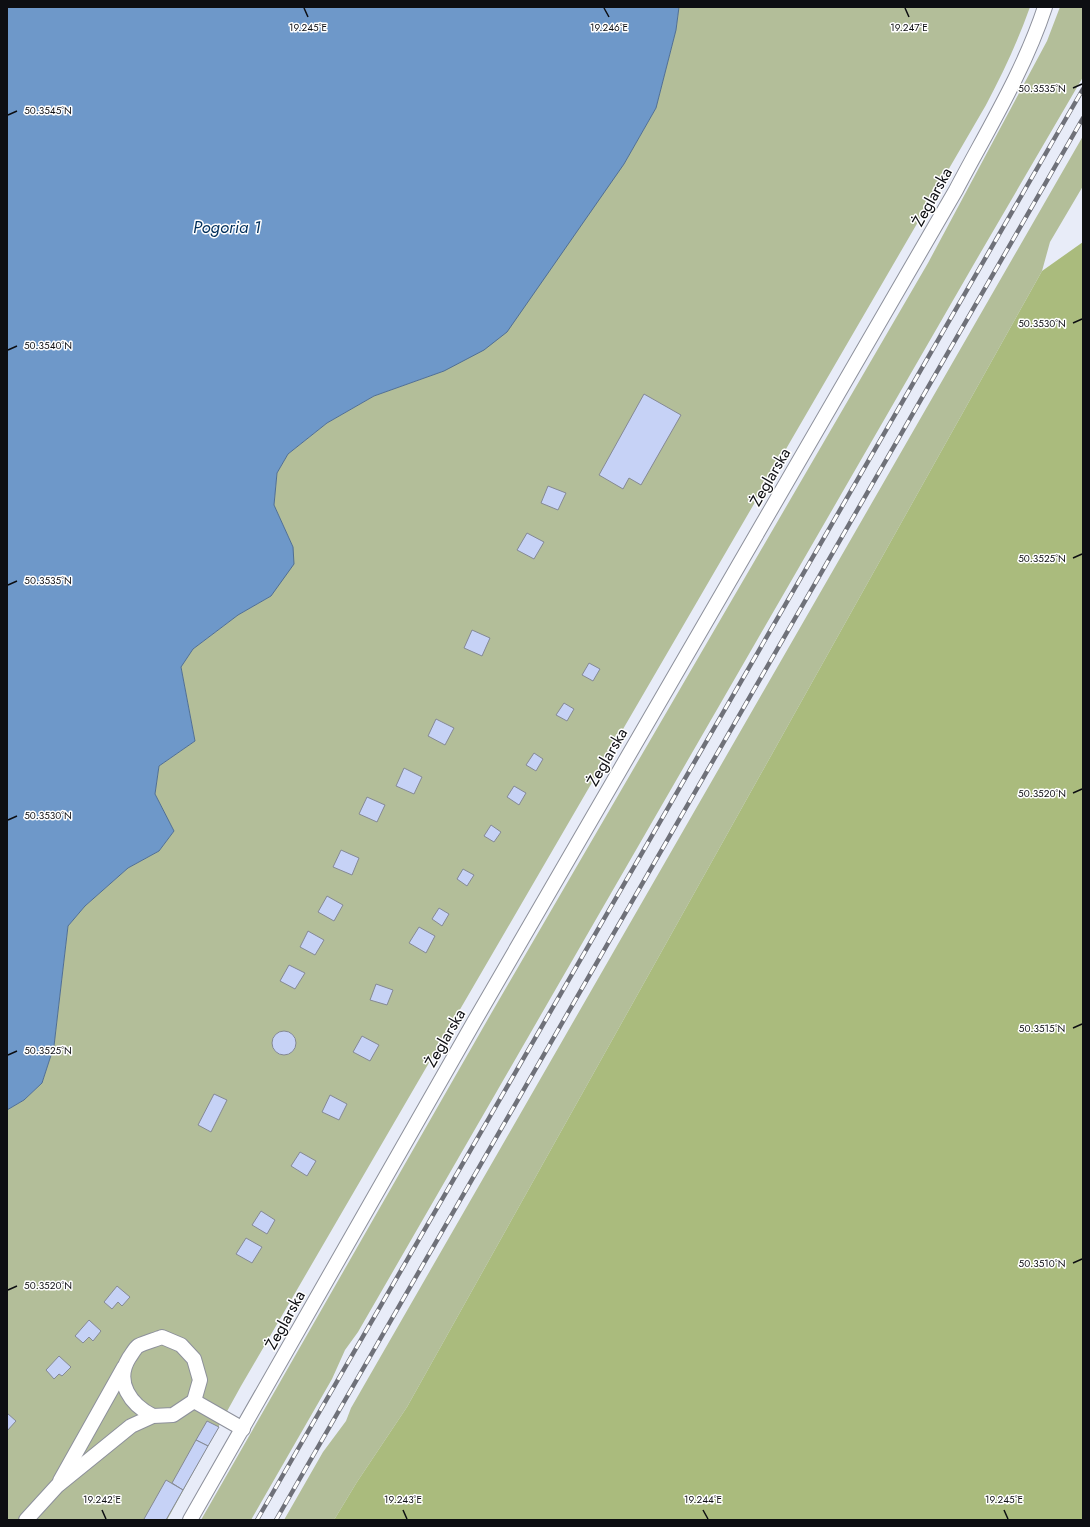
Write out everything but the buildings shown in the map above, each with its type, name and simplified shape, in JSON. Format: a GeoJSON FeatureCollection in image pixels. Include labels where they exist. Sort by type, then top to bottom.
{"type":"FeatureCollection","features":[{"type":"Feature","properties":{"kind":"lane","name":"Żeglarska"},"geometry":{"type":"LineString","coordinates":[[190,1520],[498,981],[948,203],[1014,80],[1032,42],[1045,7]]}},
{"type":"Feature","properties":{"kind":"lane"},"geometry":{"type":"LineString","coordinates":[[26,1520],[57,1486],[131,1426],[153,1416],[173,1415],[194,1401],[200,1380],[194,1359],[181,1344],[162,1337],[137,1346],[124,1366],[57,1486]]}},
{"type":"Feature","properties":{"kind":"lane"},"geometry":{"type":"LineString","coordinates":[[124,1366],[124,1384],[130,1399],[142,1411],[153,1416]]}},
{"type":"Feature","properties":{"kind":"lane"},"geometry":{"type":"LineString","coordinates":[[194,1401],[243,1429]]}},
{"type":"Feature","properties":{"kind":"green space"},"geometry":{"type":"Polygon","coordinates":[[[679,7],[1030,7],[1010,57],[986,105],[241,1386],[167,1520],[7,1520],[7,1110],[24,1100],[42,1083],[54,1046],[68,926],[85,906],[128,868],[159,851],[174,831],[155,794],[159,766],[195,741],[181,667],[193,649],[238,615],[271,596],[293,547],[274,505],[277,473],[288,454],[327,423],[374,396],[444,371],[624,164],[656,108],[676,30],[679,7]]]}},
{"type":"Feature","properties":{"kind":"green space"},"geometry":{"type":"Polygon","coordinates":[[[1060,7],[1083,7],[1083,77],[358,1332],[345,1350],[332,1379],[251,1520],[201,1520],[492,1012],[928,263],[1047,41],[1060,7]]]}},
{"type":"Feature","properties":{"kind":"green space"},"geometry":{"type":"Polygon","coordinates":[[[1083,136],[1083,186],[1050,242],[1042,271],[407,1407],[357,1482],[334,1520],[284,1520],[323,1452],[346,1421],[351,1408],[1083,136]]]}},
{"type":"Feature","properties":{"kind":"green space"},"geometry":{"type":"Polygon","coordinates":[[[1083,242],[1083,1520],[334,1520],[357,1482],[407,1407],[1042,271],[1083,242]]]}},
{"type":"Feature","properties":{"kind":"water","name":"Pogoria 1"},"geometry":{"type":"Polygon","coordinates":[[[7,7],[679,7],[676,30],[656,108],[624,164],[507,332],[484,350],[444,371],[374,396],[327,423],[288,454],[277,473],[274,505],[293,547],[294,564],[271,596],[238,615],[193,649],[181,667],[195,741],[159,766],[155,794],[174,831],[159,851],[128,868],[85,906],[68,926],[54,1046],[42,1083],[24,1100],[7,1110],[7,7]]]}},
{"type":"Feature","properties":{"kind":"railway"},"geometry":{"type":"LineString","coordinates":[[257,1520],[1083,89]]}},
{"type":"Feature","properties":{"kind":"railway"},"geometry":{"type":"LineString","coordinates":[[276,1520],[1083,118]]}}]}
